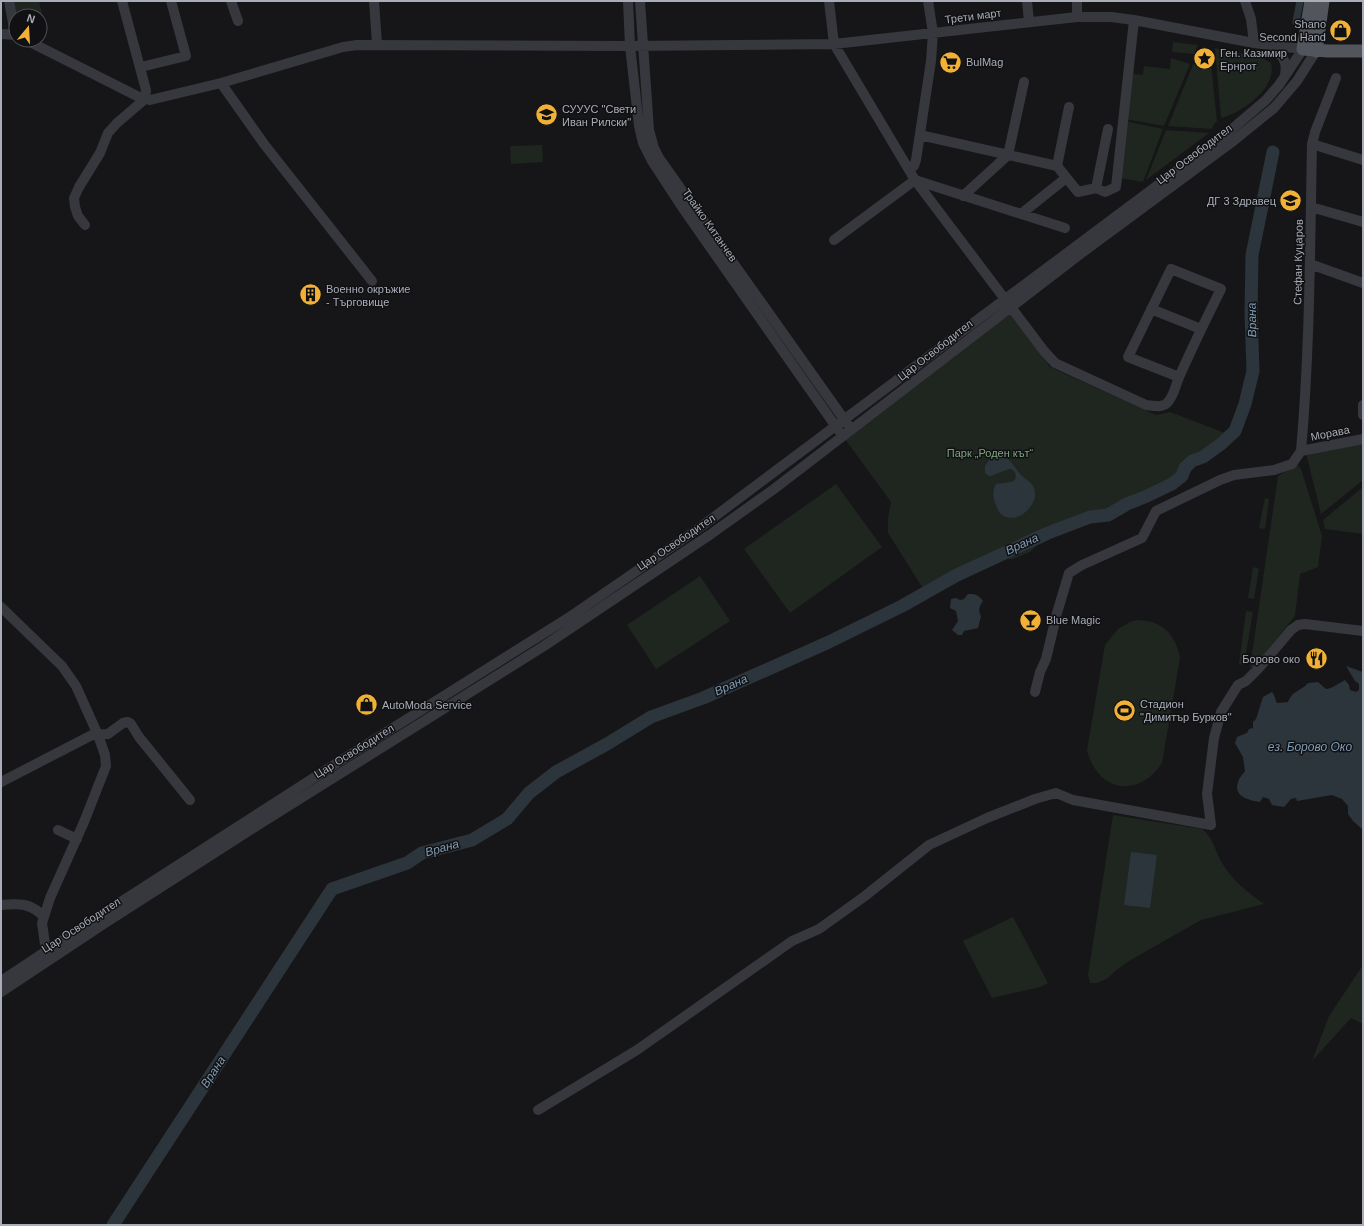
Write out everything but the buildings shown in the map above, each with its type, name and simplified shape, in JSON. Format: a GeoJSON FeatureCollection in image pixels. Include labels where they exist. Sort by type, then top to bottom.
{"type":"FeatureCollection","features":[{"type":"Feature","properties":{"kind":"main road"},"geometry":{"type":"LineString","coordinates":[[1311,1],[1303,49],[1316,51],[1358,51]]}},
{"type":"Feature","properties":{"kind":"main road"},"geometry":{"type":"LineString","coordinates":[[1316,51],[1323,1]]}},
{"type":"Feature","properties":{"kind":"main road"},"geometry":{"type":"LineString","coordinates":[[1320,26],[1325,39],[1358,51]]}},
{"type":"Feature","properties":{"kind":"street"},"geometry":{"type":"LineString","coordinates":[[85,225],[78,216],[75,207],[74,198],[79,187],[100,153],[108,133],[117,123],[145,99],[146,90],[141,67],[122,1]]}},
{"type":"Feature","properties":{"kind":"street"},"geometry":{"type":"LineString","coordinates":[[141,67],[186,56],[171,1]]}},
{"type":"Feature","properties":{"kind":"street"},"geometry":{"type":"LineString","coordinates":[[231,1],[238,21]]}},
{"type":"Feature","properties":{"kind":"street"},"geometry":{"type":"LineString","coordinates":[[374,1],[377,44]]}},
{"type":"Feature","properties":{"kind":"street","name":"Трайко Китанчев"},"geometry":{"type":"LineString","coordinates":[[628,1],[630,46],[642,143],[688,216],[843,436]]}},
{"type":"Feature","properties":{"kind":"street","name":"Трайко Китанчев"},"geometry":{"type":"LineString","coordinates":[[640,1],[649,130],[654,148],[659,158],[851,429]]}},
{"type":"Feature","properties":{"kind":"street"},"geometry":{"type":"LineString","coordinates":[[829,1],[834,44],[915,180],[1044,351],[1055,363],[1146,405],[1163,406],[1168,403],[1221,289],[1172,268],[1128,357],[1179,377]]}},
{"type":"Feature","properties":{"kind":"street"},"geometry":{"type":"LineString","coordinates":[[909,169],[914,166],[916,160],[931,61],[933,33],[928,1]]}},
{"type":"Feature","properties":{"kind":"street"},"geometry":{"type":"LineString","coordinates":[[1027,1],[1029,22]]}},
{"type":"Feature","properties":{"kind":"street"},"geometry":{"type":"LineString","coordinates":[[1076,1],[1077,17]]}},
{"type":"Feature","properties":{"kind":"street"},"geometry":{"type":"LineString","coordinates":[[1245,1],[1258,44],[1282,56],[1286,64],[1285,76]]}},
{"type":"Feature","properties":{"kind":"street","name":"Трети март"},"geometry":{"type":"LineString","coordinates":[[145,99],[156,100],[221,83],[343,47],[377,44],[426,46],[643,46],[834,44],[1077,17],[1111,16],[1258,44],[1303,49]]}},
{"type":"Feature","properties":{"kind":"street"},"geometry":{"type":"LineString","coordinates":[[920,135],[1057,166],[1078,192],[1096,188],[1105,192],[1116,187],[1134,20]]}},
{"type":"Feature","properties":{"kind":"street"},"geometry":{"type":"LineString","coordinates":[[42,48],[145,99]]}},
{"type":"Feature","properties":{"kind":"street","name":"Цар Освободител"},"geometry":{"type":"LineString","coordinates":[[1,992],[105,923],[265,821],[544,646],[711,534],[774,489],[843,436],[1008,303],[1226,134],[1266,100],[1279,86],[1303,49]]}},
{"type":"Feature","properties":{"kind":"street","name":"Цар Освободител"},"geometry":{"type":"LineString","coordinates":[[1,981],[326,770],[568,618],[702,526],[844,421],[1232,142],[1274,108],[1297,81],[1316,51]]}},
{"type":"Feature","properties":{"kind":"street","name":"Стефан Куцаров"},"geometry":{"type":"LineString","coordinates":[[1301,451],[1305,410],[1312,144],[1315,132],[1336,78]]}},
{"type":"Feature","properties":{"kind":"street"},"geometry":{"type":"LineString","coordinates":[[963,196],[1008,155],[1024,82]]}},
{"type":"Feature","properties":{"kind":"street"},"geometry":{"type":"LineString","coordinates":[[221,83],[268,150],[372,281]]}},
{"type":"Feature","properties":{"kind":"street"},"geometry":{"type":"LineString","coordinates":[[1057,166],[1069,107]]}},
{"type":"Feature","properties":{"kind":"street"},"geometry":{"type":"LineString","coordinates":[[1096,188],[1108,129]]}},
{"type":"Feature","properties":{"kind":"street"},"geometry":{"type":"LineString","coordinates":[[1312,144],[1363,160]]}},
{"type":"Feature","properties":{"kind":"street"},"geometry":{"type":"LineString","coordinates":[[1021,214],[1066,178]]}},
{"type":"Feature","properties":{"kind":"street"},"geometry":{"type":"LineString","coordinates":[[915,180],[1065,228]]}},
{"type":"Feature","properties":{"kind":"street"},"geometry":{"type":"LineString","coordinates":[[834,240],[915,180]]}},
{"type":"Feature","properties":{"kind":"street"},"geometry":{"type":"LineString","coordinates":[[1311,207],[1363,222]]}},
{"type":"Feature","properties":{"kind":"street"},"geometry":{"type":"LineString","coordinates":[[1310,264],[1363,283]]}},
{"type":"Feature","properties":{"kind":"street"},"geometry":{"type":"LineString","coordinates":[[1151,309],[1201,330]]}},
{"type":"Feature","properties":{"kind":"street"},"geometry":{"type":"LineString","coordinates":[[1363,405],[1363,415]]}},
{"type":"Feature","properties":{"kind":"street","name":"Морава"},"geometry":{"type":"LineString","coordinates":[[1301,451],[1363,439]]}},
{"type":"Feature","properties":{"kind":"street"},"geometry":{"type":"LineString","coordinates":[[1035,692],[1040,672],[1046,659],[1056,613],[1069,573],[1142,538],[1156,511],[1220,480],[1234,475],[1274,470],[1292,464],[1301,451]]}},
{"type":"Feature","properties":{"kind":"street"},"geometry":{"type":"LineString","coordinates":[[1,607],[62,666],[76,686],[98,735],[105,755],[106,766],[77,839],[50,898],[42,923],[46,951]]}},
{"type":"Feature","properties":{"kind":"street"},"geometry":{"type":"LineString","coordinates":[[538,1110],[637,1050],[792,941],[819,929],[865,896],[929,845],[987,818],[1035,799],[1056,794],[1074,800],[1211,825],[1207,794],[1214,738],[1221,712],[1238,685],[1246,681],[1291,630],[1298,625],[1305,624],[1363,631]]}},
{"type":"Feature","properties":{"kind":"street"},"geometry":{"type":"LineString","coordinates":[[1,782],[92,735],[108,734],[123,723],[128,722],[190,800]]}},
{"type":"Feature","properties":{"kind":"street"},"geometry":{"type":"LineString","coordinates":[[58,830],[77,839]]}},
{"type":"Feature","properties":{"kind":"street"},"geometry":{"type":"LineString","coordinates":[[1,905],[25,904],[37,910],[44,917]]}},
{"type":"Feature","properties":{"kind":"green space"},"geometry":{"type":"Polygon","coordinates":[[[12,1],[39,1],[41,8],[14,8],[12,1]]]}},
{"type":"Feature","properties":{"kind":"green space"},"geometry":{"type":"Polygon","coordinates":[[[1173,42],[1198,45],[1194,54],[1172,52],[1173,42]]]}},
{"type":"Feature","properties":{"kind":"green space"},"geometry":{"type":"Polygon","coordinates":[[[1215,48],[1262,58],[1271,63],[1272,72],[1264,90],[1256,98],[1239,111],[1221,118],[1215,48]]]}},
{"type":"Feature","properties":{"kind":"green space"},"geometry":{"type":"Polygon","coordinates":[[[1171,58],[1190,64],[1164,126],[1125,119],[1133,74],[1143,75],[1144,66],[1170,69],[1171,58]]]}},
{"type":"Feature","properties":{"kind":"green space"},"geometry":{"type":"Polygon","coordinates":[[[1199,60],[1208,61],[1211,64],[1217,121],[1212,129],[1168,126],[1193,65],[1199,60]]]}},
{"type":"Feature","properties":{"kind":"green space"},"geometry":{"type":"Polygon","coordinates":[[[1125,121],[1163,129],[1143,182],[1119,178],[1125,121]]]}},
{"type":"Feature","properties":{"kind":"green space"},"geometry":{"type":"Polygon","coordinates":[[[1166,130],[1209,133],[1146,180],[1166,130]]]}},
{"type":"Feature","properties":{"kind":"green space"},"geometry":{"type":"Polygon","coordinates":[[[542,145],[543,162],[511,164],[510,146],[542,145]]]}},
{"type":"Feature","properties":{"kind":"green space","name":"Парк „Роден кът“"},"geometry":{"type":"Polygon","coordinates":[[[1011,310],[1050,367],[1156,415],[1170,412],[1230,435],[1166,485],[1141,499],[1106,512],[1073,519],[1062,525],[1030,552],[1013,559],[996,559],[924,590],[888,533],[888,518],[891,502],[845,439],[1011,310]]]}},
{"type":"Feature","properties":{"kind":"green space"},"geometry":{"type":"Polygon","coordinates":[[[1363,444],[1363,480],[1321,514],[1306,453],[1363,444]]]}},
{"type":"Feature","properties":{"kind":"green space"},"geometry":{"type":"Polygon","coordinates":[[[1296,465],[1301,469],[1322,536],[1318,567],[1300,574],[1295,616],[1254,667],[1250,668],[1278,476],[1296,465]]]}},
{"type":"Feature","properties":{"kind":"green space"},"geometry":{"type":"Polygon","coordinates":[[[836,484],[882,547],[790,613],[744,549],[836,484]]]}},
{"type":"Feature","properties":{"kind":"green space"},"geometry":{"type":"Polygon","coordinates":[[[1363,487],[1363,534],[1325,529],[1323,520],[1363,487]]]}},
{"type":"Feature","properties":{"kind":"green space"},"geometry":{"type":"Polygon","coordinates":[[[1265,498],[1269,499],[1265,529],[1259,528],[1265,498]]]}},
{"type":"Feature","properties":{"kind":"green space"},"geometry":{"type":"Polygon","coordinates":[[[1253,567],[1259,569],[1254,599],[1248,598],[1253,567]]]}},
{"type":"Feature","properties":{"kind":"green space"},"geometry":{"type":"Polygon","coordinates":[[[700,576],[730,621],[656,669],[627,625],[700,576]]]}},
{"type":"Feature","properties":{"kind":"green space"},"geometry":{"type":"Polygon","coordinates":[[[1246,611],[1253,612],[1244,665],[1239,664],[1246,611]]]}},
{"type":"Feature","properties":{"kind":"green space"},"geometry":{"type":"Polygon","coordinates":[[[1137,620],[1153,623],[1166,630],[1175,642],[1180,658],[1162,763],[1153,774],[1142,782],[1131,786],[1120,786],[1109,782],[1100,775],[1092,764],[1087,750],[1105,645],[1118,629],[1137,620]]]}},
{"type":"Feature","properties":{"kind":"green space"},"geometry":{"type":"Polygon","coordinates":[[[1113,815],[1202,829],[1206,832],[1214,844],[1222,863],[1231,876],[1264,904],[1201,920],[1129,961],[1108,978],[1097,983],[1090,983],[1088,975],[1113,815]]]}},
{"type":"Feature","properties":{"kind":"green space"},"geometry":{"type":"Polygon","coordinates":[[[1013,917],[1048,983],[1040,987],[992,998],[963,941],[1013,917]]]}},
{"type":"Feature","properties":{"kind":"green space"},"geometry":{"type":"Polygon","coordinates":[[[1363,965],[1363,1024],[1351,1018],[1312,1061],[1329,1016],[1363,965]]]}},
{"type":"Feature","properties":{"kind":"water"},"geometry":{"type":"Polygon","coordinates":[[[1000,453],[1009,460],[1034,488],[1034,501],[1030,507],[1019,516],[1012,518],[1006,517],[999,512],[994,500],[993,492],[996,484],[1015,480],[1016,474],[1012,469],[989,476],[985,473],[985,466],[992,456],[1000,453]]]}},
{"type":"Feature","properties":{"kind":"water"},"geometry":{"type":"Polygon","coordinates":[[[968,594],[976,595],[983,601],[979,608],[981,616],[978,628],[964,631],[962,635],[958,635],[952,630],[958,621],[956,611],[950,608],[951,599],[964,599],[968,594]]]}},
{"type":"Feature","properties":{"kind":"water","name":"ез. Борово Око"},"geometry":{"type":"Polygon","coordinates":[[[1346,666],[1363,672],[1363,830],[1348,814],[1348,806],[1342,799],[1332,795],[1297,801],[1296,798],[1291,799],[1284,807],[1272,805],[1269,799],[1263,797],[1260,802],[1243,797],[1238,791],[1237,787],[1240,778],[1245,771],[1243,757],[1235,743],[1237,737],[1247,733],[1249,729],[1253,728],[1253,722],[1256,719],[1263,697],[1272,692],[1277,703],[1288,702],[1294,693],[1308,683],[1318,682],[1326,689],[1331,688],[1345,680],[1349,685],[1350,690],[1356,692],[1359,690],[1359,684],[1355,681],[1346,666]]]}},
{"type":"Feature","properties":{"kind":"water"},"geometry":{"type":"Polygon","coordinates":[[[1131,852],[1157,855],[1150,908],[1124,905],[1131,852]]]}},
{"type":"Feature","properties":{"kind":"waterway","name":"Врана"},"geometry":{"type":"LineString","coordinates":[[1296,22],[1300,1]]}},
{"type":"Feature","properties":{"kind":"waterway","name":"Врана"},"geometry":{"type":"LineString","coordinates":[[113,1225],[332,889],[407,863],[422,853],[472,840],[507,819],[529,793],[556,772],[607,744],[651,717],[703,698],[829,642],[902,606],[957,575],[1048,533],[1090,517],[1108,515],[1127,504],[1172,484],[1182,476],[1185,468],[1192,461],[1203,457],[1221,444],[1235,431],[1245,404],[1253,371],[1251,313],[1252,255],[1273,152]]}},
{"type":"Feature","properties":{"kind":"place","name":"Shano Second Hand"},"geometry":{"type":"Point","coordinates":[1341,30]}},
{"type":"Feature","properties":{"kind":"place","name":"Ген. Казимир Ернрот"},"geometry":{"type":"Point","coordinates":[1204,59]}},
{"type":"Feature","properties":{"kind":"place","name":"BulMag"},"geometry":{"type":"Point","coordinates":[951,62]}},
{"type":"Feature","properties":{"kind":"place","name":"СУУУС \"Свети Иван Рилски\""},"geometry":{"type":"Point","coordinates":[547,115]}},
{"type":"Feature","properties":{"kind":"place","name":"ДГ 3 Здравец"},"geometry":{"type":"Point","coordinates":[1291,201]}},
{"type":"Feature","properties":{"kind":"place","name":"Военно окръжие - Търговище"},"geometry":{"type":"Point","coordinates":[311,295]}},
{"type":"Feature","properties":{"kind":"place","name":"Blue Magic"},"geometry":{"type":"Point","coordinates":[1030,620]}},
{"type":"Feature","properties":{"kind":"place","name":"Борово око"},"geometry":{"type":"Point","coordinates":[1316,659]}},
{"type":"Feature","properties":{"kind":"place","name":"AutoModa Service"},"geometry":{"type":"Point","coordinates":[367,705]}},
{"type":"Feature","properties":{"kind":"place","name":"Стадион \"Димитър Бурков\""},"geometry":{"type":"Point","coordinates":[1125,710]}}]}
